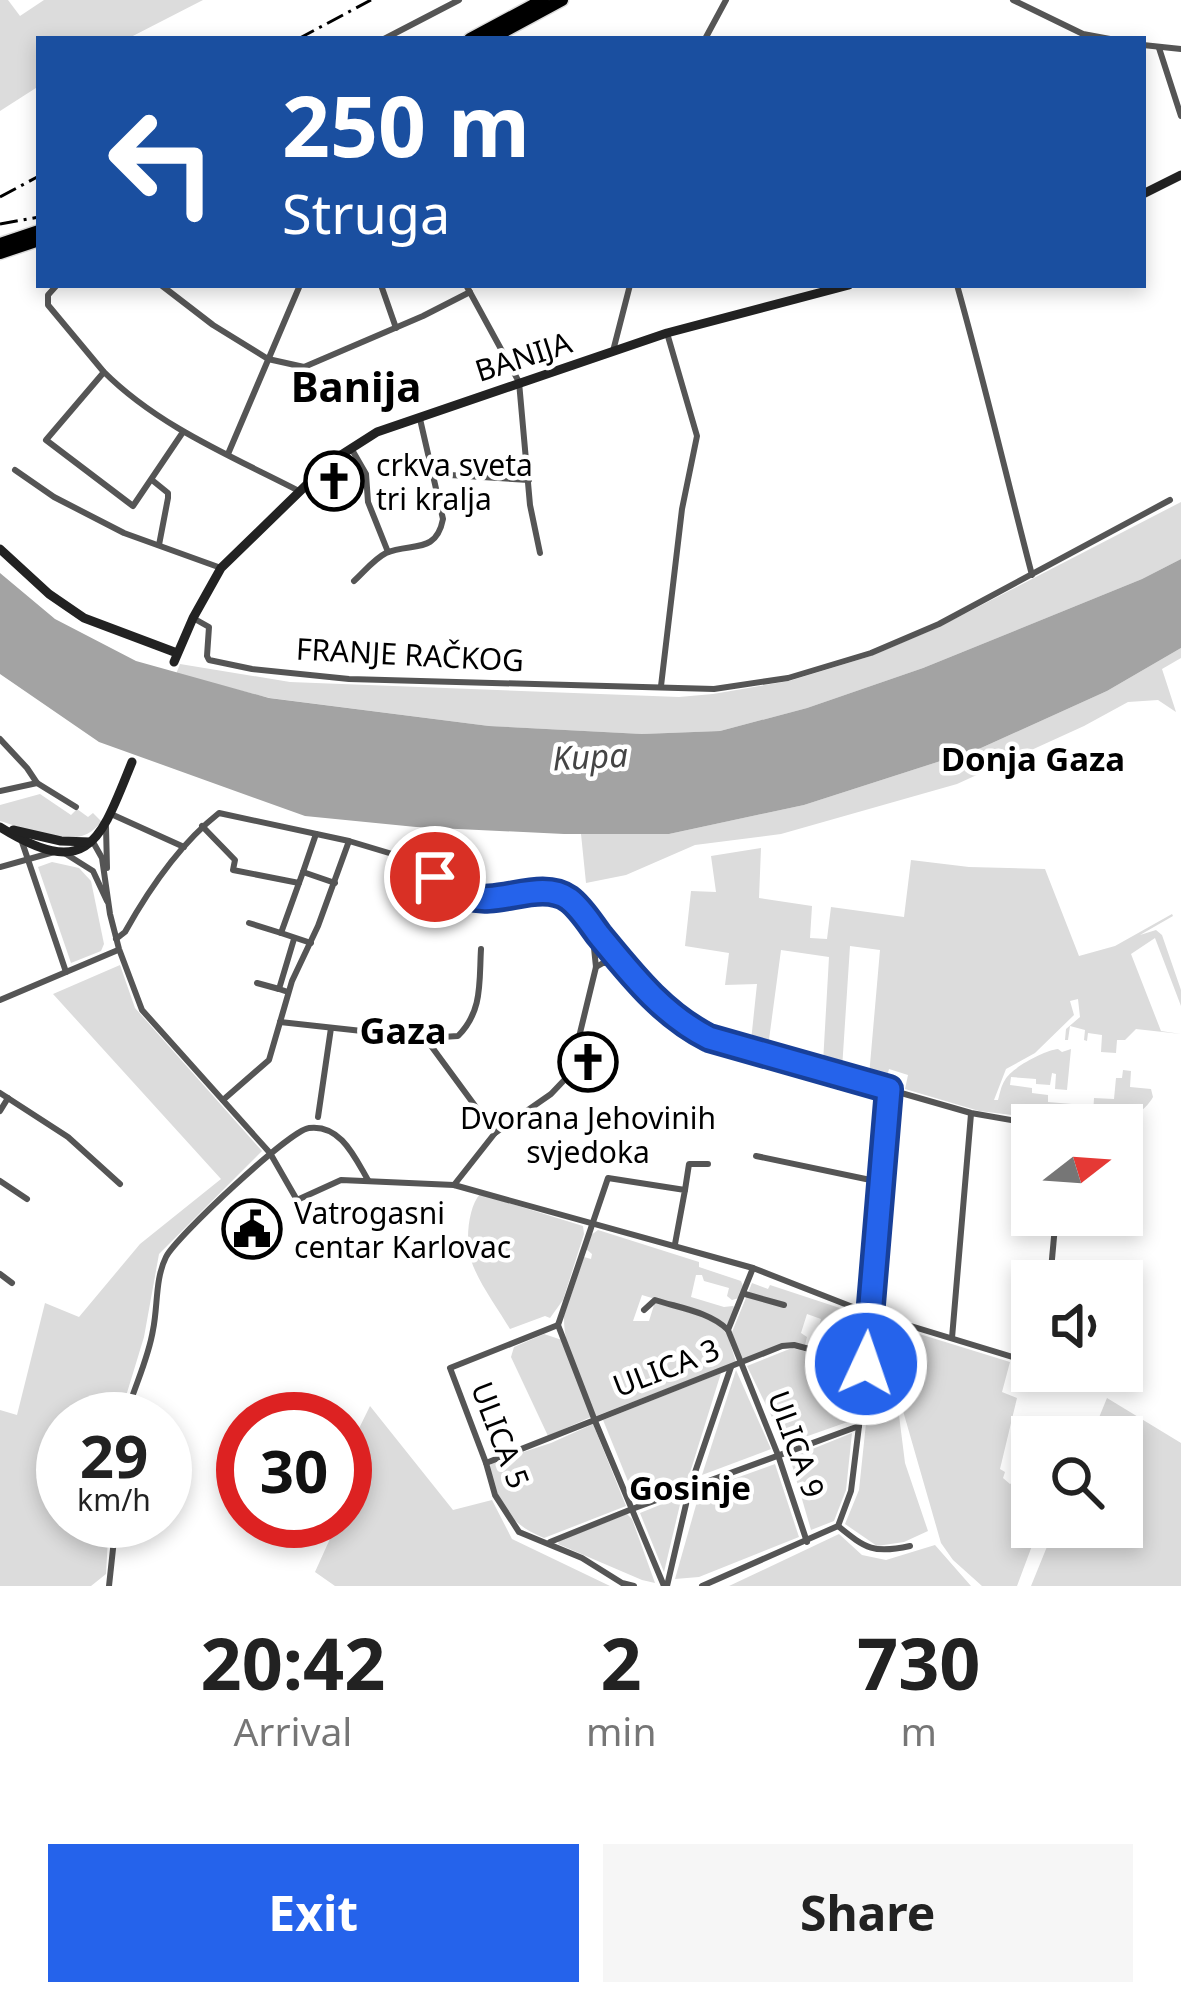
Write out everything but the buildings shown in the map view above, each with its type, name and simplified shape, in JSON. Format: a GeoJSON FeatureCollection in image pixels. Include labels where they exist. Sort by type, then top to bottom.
{"type":"FeatureCollection","features":[{"type":"Feature","properties":{"kind":"highway"},"geometry":{"type":"LineString","coordinates":[[476,36],[543,0]]}},
{"type":"Feature","properties":{"kind":"highway"},"geometry":{"type":"LineString","coordinates":[[496,36],[562,0]]}},
{"type":"Feature","properties":{"kind":"highway"},"geometry":{"type":"LineString","coordinates":[[0,244],[36,232]]}},
{"type":"Feature","properties":{"kind":"highway"},"geometry":{"type":"LineString","coordinates":[[0,253],[36,241]]}},
{"type":"Feature","properties":{"kind":"main road"},"geometry":{"type":"LineString","coordinates":[[1146,192],[1181,175]]}},
{"type":"Feature","properties":{"kind":"main road","name":"BANIJA"},"geometry":{"type":"LineString","coordinates":[[0,549],[49,594],[84,618],[176,658],[221,568],[298,490],[377,432],[667,333],[837,288]]}},
{"type":"Feature","properties":{"kind":"main road"},"geometry":{"type":"LineString","coordinates":[[1,828],[59,852],[82,848],[112,814],[132,762]]}},
{"type":"Feature","properties":{"kind":"main road"},"geometry":{"type":"LineString","coordinates":[[19,834],[88,842]]}},
{"type":"Feature","properties":{"kind":"street"},"geometry":{"type":"LineString","coordinates":[[390,36],[459,0]]}},
{"type":"Feature","properties":{"kind":"street"},"geometry":{"type":"LineString","coordinates":[[707,36],[726,0]]}},
{"type":"Feature","properties":{"kind":"street"},"geometry":{"type":"LineString","coordinates":[[1013,0],[1094,36]]}},
{"type":"Feature","properties":{"kind":"street"},"geometry":{"type":"LineString","coordinates":[[1146,46],[1181,49]]}},
{"type":"Feature","properties":{"kind":"street"},"geometry":{"type":"LineString","coordinates":[[1159,48],[1181,116]]}},
{"type":"Feature","properties":{"kind":"street"},"geometry":{"type":"LineString","coordinates":[[55,288],[47,295],[48,304],[104,372],[145,407],[298,490]]}},
{"type":"Feature","properties":{"kind":"street"},"geometry":{"type":"LineString","coordinates":[[165,288],[268,359],[304,367],[396,328],[468,288],[519,382],[530,505],[540,553]]}},
{"type":"Feature","properties":{"kind":"street"},"geometry":{"type":"LineString","coordinates":[[228,454],[299,288]]}},
{"type":"Feature","properties":{"kind":"street"},"geometry":{"type":"LineString","coordinates":[[382,288],[396,328]]}},
{"type":"Feature","properties":{"kind":"street"},"geometry":{"type":"LineString","coordinates":[[613,352],[628,288]]}},
{"type":"Feature","properties":{"kind":"street"},"geometry":{"type":"LineString","coordinates":[[958,288],[1032,575]]}},
{"type":"Feature","properties":{"kind":"street"},"geometry":{"type":"LineString","coordinates":[[667,333],[697,436],[682,509],[661,686],[713,689],[788,678],[871,653],[939,624],[1170,500]]}},
{"type":"Feature","properties":{"kind":"street"},"geometry":{"type":"LineString","coordinates":[[104,372],[46,440],[133,506],[184,432]]}},
{"type":"Feature","properties":{"kind":"street"},"geometry":{"type":"LineString","coordinates":[[354,581],[379,557],[427,543],[441,530],[443,519],[419,416]]}},
{"type":"Feature","properties":{"kind":"street"},"geometry":{"type":"LineString","coordinates":[[350,448],[366,474],[368,502],[388,552]]}},
{"type":"Feature","properties":{"kind":"street"},"geometry":{"type":"LineString","coordinates":[[15,470],[54,497],[124,533],[221,568]]}},
{"type":"Feature","properties":{"kind":"street"},"geometry":{"type":"LineString","coordinates":[[434,474],[529,480]]}},
{"type":"Feature","properties":{"kind":"street"},"geometry":{"type":"LineString","coordinates":[[152,480],[169,499],[159,545]]}},
{"type":"Feature","properties":{"kind":"street","name":"FRANJE RAČKOG"},"geometry":{"type":"LineString","coordinates":[[193,619],[209,627],[209,660],[252,669],[349,679],[661,686]]}},
{"type":"Feature","properties":{"kind":"street"},"geometry":{"type":"LineString","coordinates":[[0,739],[37,783],[76,807]]}},
{"type":"Feature","properties":{"kind":"street"},"geometry":{"type":"LineString","coordinates":[[26,785],[31,773]]}},
{"type":"Feature","properties":{"kind":"street"},"geometry":{"type":"LineString","coordinates":[[0,791],[37,783]]}},
{"type":"Feature","properties":{"kind":"street"},"geometry":{"type":"LineString","coordinates":[[116,939],[184,847],[219,813],[399,856],[471,898],[551,891],[564,895],[670,1015],[709,1038],[971,1113],[1011,1120]]}},
{"type":"Feature","properties":{"kind":"street"},"geometry":{"type":"LineString","coordinates":[[112,814],[184,847]]}},
{"type":"Feature","properties":{"kind":"street"},"geometry":{"type":"LineString","coordinates":[[105,826],[108,903],[119,950],[142,1010],[270,1153],[298,1200],[341,1180],[454,1185],[753,1268],[868,1313],[1011,1357]]}},
{"type":"Feature","properties":{"kind":"street"},"geometry":{"type":"LineString","coordinates":[[202,826],[236,860],[233,870],[299,883]]}},
{"type":"Feature","properties":{"kind":"street"},"geometry":{"type":"LineString","coordinates":[[19,834],[66,972]]}},
{"type":"Feature","properties":{"kind":"street"},"geometry":{"type":"LineString","coordinates":[[281,933],[316,834]]}},
{"type":"Feature","properties":{"kind":"street"},"geometry":{"type":"LineString","coordinates":[[88,842],[100,850],[106,877]]}},
{"type":"Feature","properties":{"kind":"street"},"geometry":{"type":"LineString","coordinates":[[88,842],[108,903]]}},
{"type":"Feature","properties":{"kind":"street"},"geometry":{"type":"LineString","coordinates":[[223,1100],[269,1060],[289,992],[349,842]]}},
{"type":"Feature","properties":{"kind":"street"},"geometry":{"type":"LineString","coordinates":[[0,867],[59,852],[96,875]]}},
{"type":"Feature","properties":{"kind":"street"},"geometry":{"type":"LineString","coordinates":[[303,872],[335,883]]}},
{"type":"Feature","properties":{"kind":"street"},"geometry":{"type":"LineString","coordinates":[[249,922],[311,943]]}},
{"type":"Feature","properties":{"kind":"street"},"geometry":{"type":"LineString","coordinates":[[454,1185],[495,1133],[551,1094],[570,1074],[596,967],[591,926]]}},
{"type":"Feature","properties":{"kind":"street"},"geometry":{"type":"LineString","coordinates":[[279,989],[294,939]]}},
{"type":"Feature","properties":{"kind":"street"},"geometry":{"type":"LineString","coordinates":[[280,1022],[426,1038],[458,1036],[476,1010],[481,949]]}},
{"type":"Feature","properties":{"kind":"street"},"geometry":{"type":"LineString","coordinates":[[0,1000],[119,950]]}},
{"type":"Feature","properties":{"kind":"street"},"geometry":{"type":"LineString","coordinates":[[596,967],[622,963]]}},
{"type":"Feature","properties":{"kind":"street"},"geometry":{"type":"LineString","coordinates":[[257,982],[289,992]]}},
{"type":"Feature","properties":{"kind":"street"},"geometry":{"type":"LineString","coordinates":[[318,1117],[332,1028]]}},
{"type":"Feature","properties":{"kind":"street"},"geometry":{"type":"LineString","coordinates":[[426,1038],[495,1133]]}},
{"type":"Feature","properties":{"kind":"street"},"geometry":{"type":"LineString","coordinates":[[702,1586],[838,1526],[851,1492],[889,1089]]}},
{"type":"Feature","properties":{"kind":"street"},"geometry":{"type":"LineString","coordinates":[[0,1111],[4,1096],[68,1137],[120,1184]]}},
{"type":"Feature","properties":{"kind":"street"},"geometry":{"type":"LineString","coordinates":[[952,1338],[971,1113]]}},
{"type":"Feature","properties":{"kind":"street"},"geometry":{"type":"LineString","coordinates":[[135,1392],[154,1330],[164,1260],[176,1241],[270,1153],[304,1128],[315,1127],[345,1140],[368,1180]]}},
{"type":"Feature","properties":{"kind":"street"},"geometry":{"type":"LineString","coordinates":[[756,1156],[880,1182]]}},
{"type":"Feature","properties":{"kind":"street"},"geometry":{"type":"LineString","coordinates":[[675,1244],[689,1164],[708,1164]]}},
{"type":"Feature","properties":{"kind":"street"},"geometry":{"type":"LineString","coordinates":[[666,1586],[558,1325],[608,1178],[685,1190]]}},
{"type":"Feature","properties":{"kind":"street"},"geometry":{"type":"LineString","coordinates":[[0,1181],[28,1198]]}},
{"type":"Feature","properties":{"kind":"street"},"geometry":{"type":"LineString","coordinates":[[644,1310],[655,1300],[706,1316],[728,1330],[753,1268]]}},
{"type":"Feature","properties":{"kind":"street"},"geometry":{"type":"LineString","coordinates":[[0,1274],[12,1283]]}},
{"type":"Feature","properties":{"kind":"street"},"geometry":{"type":"LineString","coordinates":[[745,1294],[784,1305]]}},
{"type":"Feature","properties":{"kind":"street","name":"ULICA 5"},"geometry":{"type":"LineString","coordinates":[[558,1325],[450,1368],[495,1495],[520,1532],[550,1542],[634,1586]]}},
{"type":"Feature","properties":{"kind":"street","name":"ULICA 9"},"geometry":{"type":"LineString","coordinates":[[728,1330],[807,1542]]}},
{"type":"Feature","properties":{"kind":"street","name":"ULICA 3"},"geometry":{"type":"LineString","coordinates":[[486,1463],[782,1346],[866,1364]]}},
{"type":"Feature","properties":{"kind":"street"},"geometry":{"type":"LineString","coordinates":[[666,1586],[691,1487],[731,1367]]}},
{"type":"Feature","properties":{"kind":"street"},"geometry":{"type":"LineString","coordinates":[[550,1542],[859,1426]]}},
{"type":"Feature","properties":{"kind":"street"},"geometry":{"type":"LineString","coordinates":[[838,1526],[863,1546],[885,1552],[910,1546]]}},
{"type":"Feature","properties":{"kind":"street"},"geometry":{"type":"LineString","coordinates":[[109,1586],[113,1548]]}},
{"type":"Feature","properties":{"kind":"shaded area"},"geometry":{"type":"Polygon","coordinates":[[[0,0],[8,0],[20,16],[44,0],[203,0],[133,36],[36,36],[36,88],[0,111],[0,0]]]}},
{"type":"Feature","properties":{"kind":"shaded area"},"geometry":{"type":"Polygon","coordinates":[[[1181,502],[1181,559],[1142,579],[923,668],[807,708],[720,731],[642,734],[489,726],[270,698],[176,674],[180,664],[290,682],[679,697],[789,681],[871,656],[939,627],[1181,502]]]}},
{"type":"Feature","properties":{"kind":"shaded area"},"geometry":{"type":"Polygon","coordinates":[[[1181,648],[1181,658],[1162,669],[1176,712],[1158,700],[1128,702],[957,784],[781,834],[695,845],[626,875],[586,883],[581,834],[669,834],[804,805],[981,748],[1107,691],[1181,648]]]}},
{"type":"Feature","properties":{"kind":"shaded area"},"geometry":{"type":"Polygon","coordinates":[[[40,794],[71,815],[77,809],[88,817],[93,813],[102,822],[87,834],[66,838],[0,821],[0,805],[40,794]]]}},
{"type":"Feature","properties":{"kind":"shaded area"},"geometry":{"type":"Polygon","coordinates":[[[761,848],[759,898],[812,906],[810,938],[827,939],[831,907],[904,917],[911,860],[1045,869],[1079,956],[1115,946],[1172,914],[1140,935],[1156,930],[1162,935],[1181,990],[1181,1006],[1155,938],[1131,954],[1161,1031],[1181,1034],[1136,1029],[1125,1040],[1117,1040],[1116,1053],[1101,1052],[1102,1035],[1088,1033],[1087,1041],[1085,1030],[1070,1026],[1065,1040],[1066,1029],[1080,1017],[1078,999],[1070,1001],[1074,1015],[1035,1053],[1006,1069],[994,1100],[1008,1075],[1021,1065],[1052,1050],[1071,1049],[1067,1090],[1055,1089],[1056,1074],[1052,1073],[1050,1085],[1011,1077],[1010,1085],[1048,1095],[1048,1102],[1072,1104],[1011,1104],[1011,1115],[979,1111],[905,1089],[908,1075],[889,1069],[886,1081],[869,1076],[880,950],[850,946],[842,1069],[823,1063],[829,957],[781,950],[768,1047],[751,1041],[757,984],[725,985],[729,953],[685,946],[691,891],[716,892],[711,856],[761,848]]]}},
{"type":"Feature","properties":{"kind":"shaded area"},"geometry":{"type":"Polygon","coordinates":[[[52,862],[79,868],[91,881],[104,944],[101,951],[71,963],[38,867],[52,862]]]}},
{"type":"Feature","properties":{"kind":"shaded area"},"geometry":{"type":"Polygon","coordinates":[[[120,965],[135,1008],[262,1151],[159,1254],[144,1337],[127,1392],[36,1392],[36,1548],[107,1548],[106,1574],[91,1586],[0,1586],[0,1410],[17,1415],[45,1303],[79,1317],[140,1244],[221,1179],[53,994],[120,965]]]}},
{"type":"Feature","properties":{"kind":"shaded area"},"geometry":{"type":"Polygon","coordinates":[[[1123,1070],[1131,1071],[1130,1087],[1151,1089],[1153,1097],[1146,1107],[1094,1104],[1094,1098],[1114,1099],[1116,1078],[1122,1078],[1123,1070]]]}},
{"type":"Feature","properties":{"kind":"shaded area"},"geometry":{"type":"Polygon","coordinates":[[[480,1194],[583,1226],[563,1300],[550,1318],[510,1329],[483,1286],[468,1244],[470,1216],[480,1194]]]}},
{"type":"Feature","properties":{"kind":"shaded area"},"geometry":{"type":"Polygon","coordinates":[[[598,1230],[699,1262],[699,1267],[741,1281],[739,1298],[732,1300],[727,1296],[729,1288],[696,1275],[691,1297],[733,1306],[727,1325],[642,1295],[633,1321],[649,1321],[657,1303],[704,1317],[726,1330],[736,1362],[596,1416],[570,1354],[564,1316],[584,1257],[591,1259],[586,1249],[591,1235],[598,1230]]]}},
{"type":"Feature","properties":{"kind":"shaded area"},"geometry":{"type":"Polygon","coordinates":[[[752,1283],[861,1315],[862,1345],[857,1354],[813,1347],[821,1319],[807,1314],[801,1333],[807,1337],[805,1345],[740,1357],[732,1332],[752,1283]]]}},
{"type":"Feature","properties":{"kind":"shaded area"},"geometry":{"type":"Polygon","coordinates":[[[887,1324],[1010,1362],[1002,1392],[1017,1398],[1000,1469],[1011,1483],[1011,1548],[1031,1548],[1017,1586],[982,1586],[941,1543],[895,1383],[905,1463],[928,1531],[904,1542],[877,1546],[845,1524],[859,1490],[874,1347],[892,1372],[887,1324]]]}},
{"type":"Feature","properties":{"kind":"shaded area"},"geometry":{"type":"Polygon","coordinates":[[[544,1334],[562,1340],[591,1417],[548,1436],[511,1357],[514,1347],[544,1334]]]}},
{"type":"Feature","properties":{"kind":"shaded area"},"geometry":{"type":"Polygon","coordinates":[[[792,1348],[860,1366],[856,1419],[785,1444],[747,1366],[792,1348]]]}},
{"type":"Feature","properties":{"kind":"shaded area"},"geometry":{"type":"Polygon","coordinates":[[[736,1370],[771,1449],[702,1475],[736,1370]]]}},
{"type":"Feature","properties":{"kind":"shaded area"},"geometry":{"type":"Polygon","coordinates":[[[721,1373],[688,1479],[636,1501],[603,1420],[721,1373]]]}},
{"type":"Feature","properties":{"kind":"shaded area"},"geometry":{"type":"Polygon","coordinates":[[[1107,1398],[1137,1416],[1100,1416],[1107,1398]]]}},
{"type":"Feature","properties":{"kind":"shaded area"},"geometry":{"type":"Polygon","coordinates":[[[372,1409],[453,1510],[492,1500],[512,1539],[610,1586],[335,1586],[315,1572],[326,1548],[372,1548],[372,1409]]]}},
{"type":"Feature","properties":{"kind":"shaded area"},"geometry":{"type":"Polygon","coordinates":[[[1143,1420],[1181,1443],[1181,1586],[1031,1586],[1046,1548],[1143,1548],[1143,1420]]]}},
{"type":"Feature","properties":{"kind":"shaded area"},"geometry":{"type":"Polygon","coordinates":[[[593,1424],[626,1506],[544,1538],[522,1526],[507,1511],[489,1467],[593,1424]]]}},
{"type":"Feature","properties":{"kind":"shaded area"},"geometry":{"type":"Polygon","coordinates":[[[852,1433],[846,1490],[834,1521],[811,1530],[790,1458],[852,1433]]]}},
{"type":"Feature","properties":{"kind":"shaded area"},"geometry":{"type":"Polygon","coordinates":[[[775,1464],[799,1537],[699,1577],[675,1579],[700,1491],[775,1464]]]}},
{"type":"Feature","properties":{"kind":"shaded area"},"geometry":{"type":"Polygon","coordinates":[[[682,1496],[664,1572],[640,1513],[682,1496]]]}},
{"type":"Feature","properties":{"kind":"shaded area"},"geometry":{"type":"Polygon","coordinates":[[[627,1514],[655,1583],[558,1544],[559,1541],[627,1514]]]}},
{"type":"Feature","properties":{"kind":"shaded area"},"geometry":{"type":"Polygon","coordinates":[[[839,1534],[862,1555],[886,1560],[935,1545],[971,1586],[729,1586],[839,1534]]]}},
{"type":"Feature","properties":{"kind":"water","name":"Kupa"},"geometry":{"type":"Polygon","coordinates":[[[1181,559],[1181,648],[1107,691],[981,748],[804,805],[669,834],[416,827],[305,816],[99,742],[0,674],[0,573],[55,619],[136,661],[269,698],[489,726],[642,734],[720,731],[807,708],[923,668],[1181,559]]]}},
{"type":"Feature","properties":{"kind":"railway"},"geometry":{"type":"LineString","coordinates":[[304,36],[371,0]]}},
{"type":"Feature","properties":{"kind":"railway"},"geometry":{"type":"LineString","coordinates":[[0,197],[36,178]]}},
{"type":"Feature","properties":{"kind":"railway"},"geometry":{"type":"LineString","coordinates":[[0,224],[36,218]]}},
{"type":"Feature","properties":{"kind":"place","name":"crkva sveta tri kralja"},"geometry":{"type":"Point","coordinates":[334,481]}},
{"type":"Feature","properties":{"kind":"place","name":"Dvorana Jehovinih svjedoka"},"geometry":{"type":"Point","coordinates":[588,1062]}},
{"type":"Feature","properties":{"kind":"place","name":"Vatrogasni centar Karlovac"},"geometry":{"type":"Point","coordinates":[252,1229]}},
{"type":"Feature","properties":{"kind":"district","name":"Banija"},"geometry":{"type":"Point","coordinates":[356,385]}},
{"type":"Feature","properties":{"kind":"district","name":"Donja Gaza"},"geometry":{"type":"Point","coordinates":[1033,758]}},
{"type":"Feature","properties":{"kind":"district","name":"Gaza"},"geometry":{"type":"Point","coordinates":[403,1030]}},
{"type":"Feature","properties":{"kind":"district","name":"Gosinje"},"geometry":{"type":"Point","coordinates":[690,1487]}},
{"type":"Feature","properties":{"kind":"route"},"geometry":{"type":"LineString","coordinates":[[435,877],[471,898],[551,891],[564,895],[662,1007],[694,1030],[889,1089],[866,1364]]}}]}
